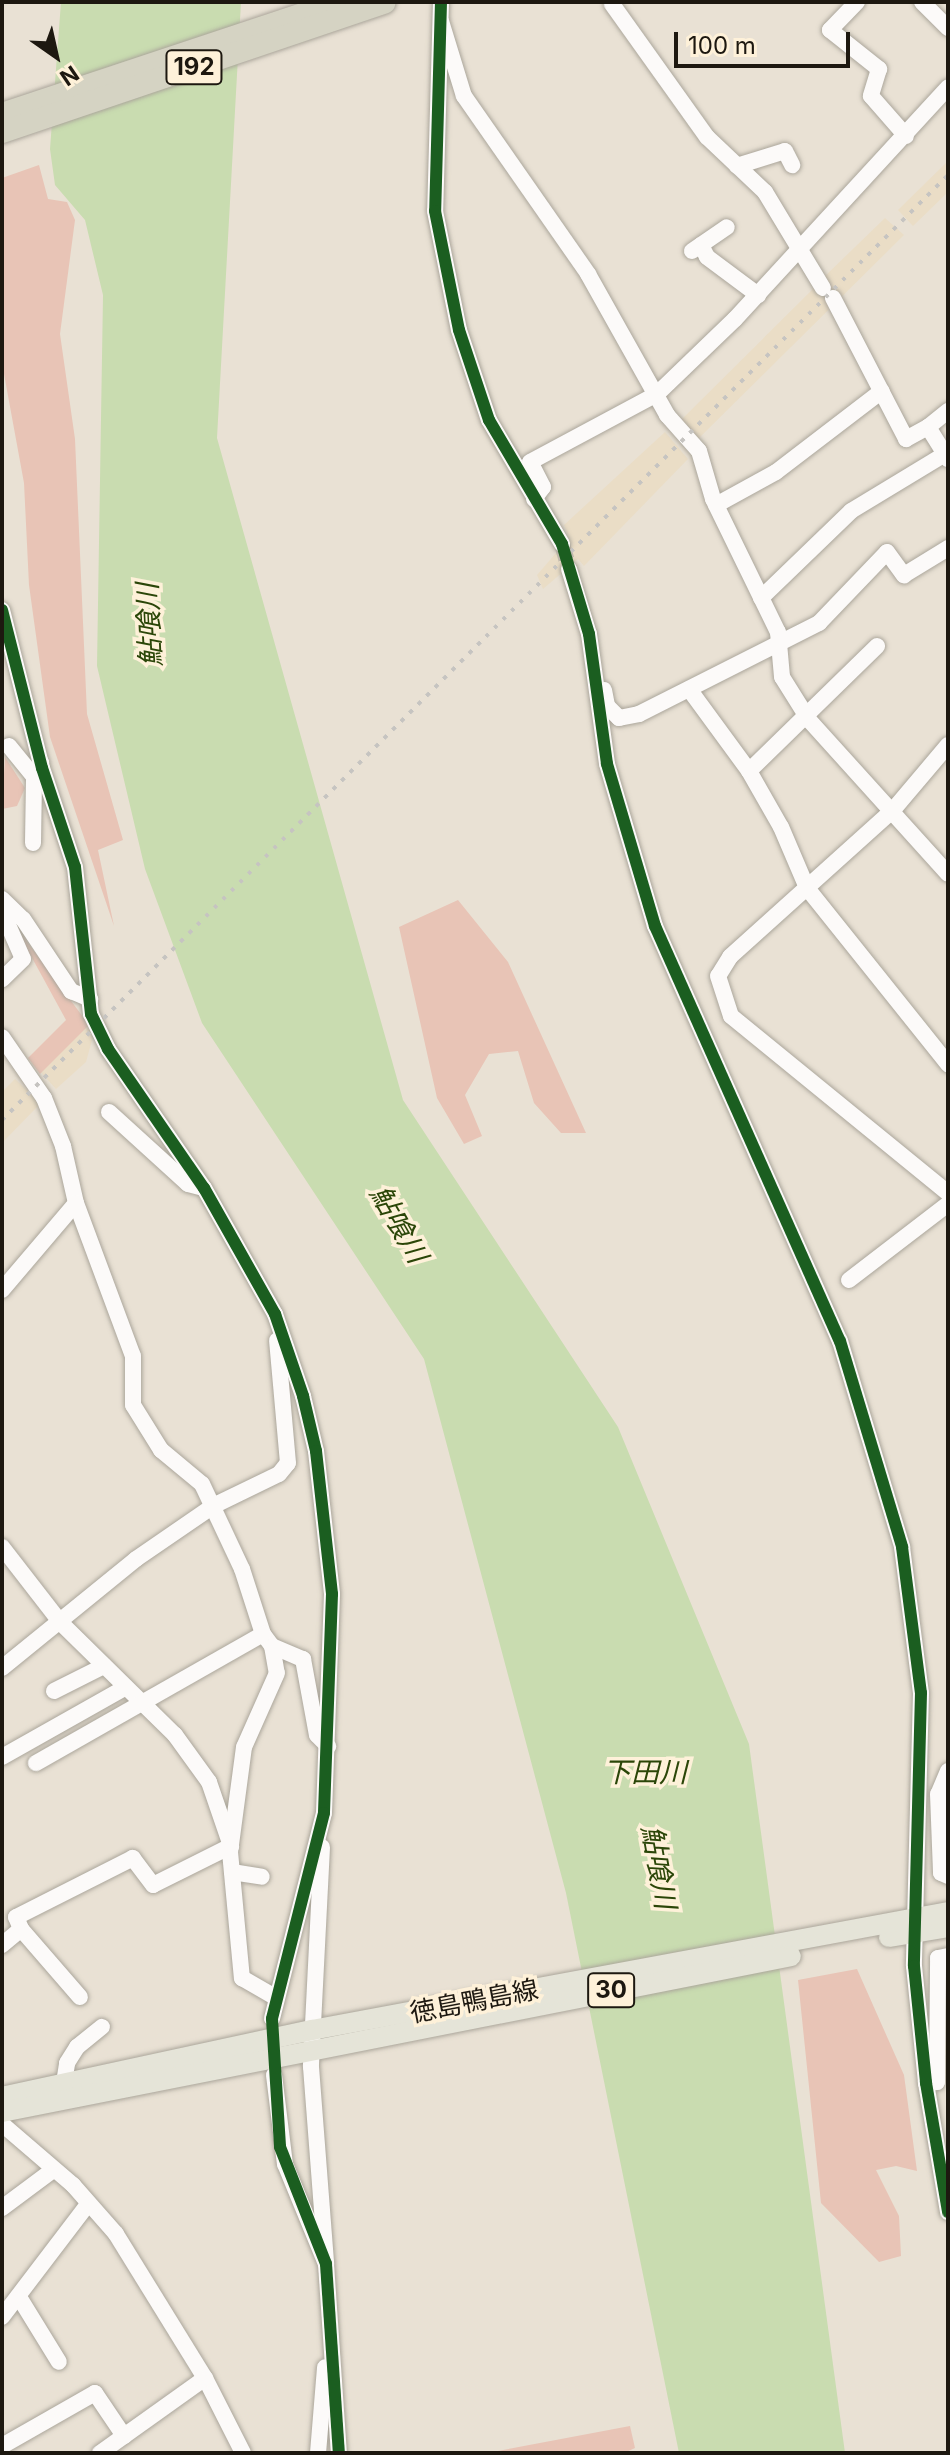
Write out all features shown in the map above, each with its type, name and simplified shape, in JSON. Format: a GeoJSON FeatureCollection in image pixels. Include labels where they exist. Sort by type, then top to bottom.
{"type":"FeatureCollection","features":[{"type":"Feature","properties":{"kind":"highway","name":"192"},"geometry":{"type":"LineString","coordinates":[[2,114],[338,2]]}},
{"type":"Feature","properties":{"kind":"highway","name":"192"},"geometry":{"type":"LineString","coordinates":[[2,132],[385,2]]}},
{"type":"Feature","properties":{"kind":"main road","name":"徳島鴨島線"},"geometry":{"type":"LineString","coordinates":[[2,2097],[908,1927],[948,1912]]}},
{"type":"Feature","properties":{"kind":"main road","name":"徳島鴨島線"},"geometry":{"type":"LineString","coordinates":[[908,1927],[948,1927]]}},
{"type":"Feature","properties":{"kind":"main road","name":"徳島鴨島線"},"geometry":{"type":"LineString","coordinates":[[2,2112],[316,2038]]}},
{"type":"Feature","properties":{"kind":"street"},"geometry":{"type":"LineString","coordinates":[[441,2],[435,211],[459,330],[489,420],[562,544]]}},
{"type":"Feature","properties":{"kind":"street"},"geometry":{"type":"LineString","coordinates":[[857,2],[830,30],[879,69],[871,96],[906,136]]}},
{"type":"Feature","properties":{"kind":"street"},"geometry":{"type":"LineString","coordinates":[[922,2],[948,28]]}},
{"type":"Feature","properties":{"kind":"street"},"geometry":{"type":"LineString","coordinates":[[617,3],[707,137],[765,192],[798,251],[828,293],[906,439],[948,411]]}},
{"type":"Feature","properties":{"kind":"street"},"geometry":{"type":"LineString","coordinates":[[441,21],[464,96],[588,274],[678,432],[699,451],[716,505],[780,644],[782,677],[805,713],[948,874]]}},
{"type":"Feature","properties":{"kind":"street"},"geometry":{"type":"LineString","coordinates":[[534,499],[543,487],[530,462],[657,394],[758,295],[948,87]]}},
{"type":"Feature","properties":{"kind":"street"},"geometry":{"type":"LineString","coordinates":[[737,166],[785,151],[792,165]]}},
{"type":"Feature","properties":{"kind":"street"},"geometry":{"type":"LineString","coordinates":[[727,227],[696,248],[758,295]]}},
{"type":"Feature","properties":{"kind":"street"},"geometry":{"type":"LineString","coordinates":[[716,505],[776,472],[882,391]]}},
{"type":"Feature","properties":{"kind":"street"},"geometry":{"type":"LineString","coordinates":[[761,598],[851,511],[946,457],[928,427]]}},
{"type":"Feature","properties":{"kind":"street"},"geometry":{"type":"LineString","coordinates":[[594,675],[619,718],[689,689],[819,623],[887,552],[904,575],[948,548]]}},
{"type":"Feature","properties":{"kind":"street"},"geometry":{"type":"LineString","coordinates":[[569,569],[589,634],[607,764],[655,926],[840,1341],[902,1547],[921,1693],[908,1927],[926,2083],[948,2212]]}},
{"type":"Feature","properties":{"kind":"street"},"geometry":{"type":"LineString","coordinates":[[2,610],[37,770],[75,867],[91,1014],[108,1049],[204,1188],[275,1314],[303,1396],[330,1541],[328,1746],[316,2038],[326,2264],[339,2453]]}},
{"type":"Feature","properties":{"kind":"street"},"geometry":{"type":"LineString","coordinates":[[749,771],[877,646]]}},
{"type":"Feature","properties":{"kind":"street"},"geometry":{"type":"LineString","coordinates":[[689,689],[749,771],[781,827],[807,888],[948,1064]]}},
{"type":"Feature","properties":{"kind":"street"},"geometry":{"type":"LineString","coordinates":[[948,745],[893,810],[730,957],[718,976],[721,997],[731,1016],[948,1193]]}},
{"type":"Feature","properties":{"kind":"street"},"geometry":{"type":"LineString","coordinates":[[9,746],[37,770]]}},
{"type":"Feature","properties":{"kind":"street"},"geometry":{"type":"LineString","coordinates":[[33,843],[37,770]]}},
{"type":"Feature","properties":{"kind":"street"},"geometry":{"type":"LineString","coordinates":[[2,899],[23,919],[71,991],[90,999]]}},
{"type":"Feature","properties":{"kind":"street"},"geometry":{"type":"LineString","coordinates":[[2,911],[23,959],[2,979]]}},
{"type":"Feature","properties":{"kind":"street"},"geometry":{"type":"LineString","coordinates":[[2,1037],[44,1098],[63,1146],[76,1203],[133,1356],[133,1405],[161,1450],[202,1484],[242,1569],[277,1673],[244,1747],[231,1846],[242,1978],[275,1997]]}},
{"type":"Feature","properties":{"kind":"street"},"geometry":{"type":"LineString","coordinates":[[109,1112],[188,1184],[204,1188]]}},
{"type":"Feature","properties":{"kind":"street"},"geometry":{"type":"LineString","coordinates":[[2,1290],[76,1203]]}},
{"type":"Feature","properties":{"kind":"street"},"geometry":{"type":"LineString","coordinates":[[849,1280],[948,1204]]}},
{"type":"Feature","properties":{"kind":"street"},"geometry":{"type":"LineString","coordinates":[[2,1668],[136,1559],[213,1506],[279,1474],[288,1463],[275,1314]]}},
{"type":"Feature","properties":{"kind":"street"},"geometry":{"type":"LineString","coordinates":[[4,1556],[61,1623],[175,1735],[209,1782],[231,1846]]}},
{"type":"Feature","properties":{"kind":"street"},"geometry":{"type":"LineString","coordinates":[[267,1640],[303,1659],[317,1735],[328,1746]]}},
{"type":"Feature","properties":{"kind":"street"},"geometry":{"type":"LineString","coordinates":[[36,1763],[124,1710],[142,1704],[267,1640]]}},
{"type":"Feature","properties":{"kind":"street"},"geometry":{"type":"LineString","coordinates":[[54,1691],[104,1666]]}},
{"type":"Feature","properties":{"kind":"street"},"geometry":{"type":"LineString","coordinates":[[2,1757],[126,1687]]}},
{"type":"Feature","properties":{"kind":"street"},"geometry":{"type":"LineString","coordinates":[[948,1771],[938,1794],[941,1873],[948,1876]]}},
{"type":"Feature","properties":{"kind":"street"},"geometry":{"type":"LineString","coordinates":[[272,2019],[275,1997],[324,1813]]}},
{"type":"Feature","properties":{"kind":"street"},"geometry":{"type":"LineString","coordinates":[[80,1997],[21,1929],[16,1917],[133,1858],[153,1885],[231,1846]]}},
{"type":"Feature","properties":{"kind":"street"},"geometry":{"type":"LineString","coordinates":[[232,1872],[262,1877]]}},
{"type":"Feature","properties":{"kind":"street"},"geometry":{"type":"LineString","coordinates":[[2,1945],[21,1929]]}},
{"type":"Feature","properties":{"kind":"street"},"geometry":{"type":"LineString","coordinates":[[926,2083],[937,2082],[938,1958],[948,1956]]}},
{"type":"Feature","properties":{"kind":"street"},"geometry":{"type":"LineString","coordinates":[[64,2083],[77,2047],[102,2027]]}},
{"type":"Feature","properties":{"kind":"street"},"geometry":{"type":"LineString","coordinates":[[274,2075],[285,2164],[326,2264]]}},
{"type":"Feature","properties":{"kind":"street"},"geometry":{"type":"LineString","coordinates":[[2,2124],[89,2203],[116,2234],[205,2378],[243,2453]]}},
{"type":"Feature","properties":{"kind":"street"},"geometry":{"type":"LineString","coordinates":[[2,2208],[53,2170]]}},
{"type":"Feature","properties":{"kind":"street"},"geometry":{"type":"LineString","coordinates":[[2,2317],[89,2203]]}},
{"type":"Feature","properties":{"kind":"street"},"geometry":{"type":"LineString","coordinates":[[19,2297],[59,2362]]}},
{"type":"Feature","properties":{"kind":"street"},"geometry":{"type":"LineString","coordinates":[[318,2453],[332,2346]]}},
{"type":"Feature","properties":{"kind":"street"},"geometry":{"type":"LineString","coordinates":[[2,2446],[95,2393],[112,2447],[205,2378]]}},
{"type":"Feature","properties":{"kind":"shaded area"},"geometry":{"type":"Polygon","coordinates":[[[948,161],[948,192],[913,226],[898,210],[948,161]]]}},
{"type":"Feature","properties":{"kind":"shaded area"},"geometry":{"type":"Polygon","coordinates":[[[39,165],[48,199],[67,202],[75,220],[60,334],[75,439],[87,714],[123,840],[98,850],[114,926],[50,737],[29,585],[24,483],[2,363],[2,178],[39,165]]]}},
{"type":"Feature","properties":{"kind":"shaded area"},"geometry":{"type":"Polygon","coordinates":[[[885,218],[904,235],[696,441],[679,422],[814,288],[819,292],[824,277],[885,218]]]}},
{"type":"Feature","properties":{"kind":"shaded area"},"geometry":{"type":"Polygon","coordinates":[[[665,432],[688,459],[584,566],[578,559],[543,589],[537,575],[569,538],[564,525],[665,432]]]}},
{"type":"Feature","properties":{"kind":"shaded area"},"geometry":{"type":"Polygon","coordinates":[[[5,757],[25,788],[17,806],[2,809],[5,757]]]}},
{"type":"Feature","properties":{"kind":"shaded area"},"geometry":{"type":"Polygon","coordinates":[[[458,900],[508,962],[586,1133],[561,1133],[534,1103],[518,1051],[489,1054],[465,1095],[482,1136],[464,1144],[437,1098],[399,927],[458,900]]]}},
{"type":"Feature","properties":{"kind":"shaded area"},"geometry":{"type":"Polygon","coordinates":[[[13,923],[89,1025],[40,1074],[28,1058],[66,1020],[13,923]]]}},
{"type":"Feature","properties":{"kind":"shaded area"},"geometry":{"type":"Polygon","coordinates":[[[100,1014],[106,1024],[92,1040],[86,1062],[56,1089],[28,1058],[100,1014]]]}},
{"type":"Feature","properties":{"kind":"shaded area"},"geometry":{"type":"Polygon","coordinates":[[[15,1079],[41,1103],[2,1143],[2,1092],[15,1079]]]}},
{"type":"Feature","properties":{"kind":"shaded area"},"geometry":{"type":"Polygon","coordinates":[[[857,1969],[904,2075],[917,2171],[896,2166],[876,2170],[899,2216],[901,2256],[879,2262],[821,2203],[798,1980],[857,1969]]]}},
{"type":"Feature","properties":{"kind":"shaded area"},"geometry":{"type":"Polygon","coordinates":[[[630,2426],[635,2448],[624,2453],[487,2453],[630,2426]]]}},
{"type":"Feature","properties":{"kind":"water","name":"下田川"},"geometry":{"type":"Polygon","coordinates":[[[61,2],[241,2],[217,438],[403,1100],[618,1427],[749,1744],[845,2453],[679,2453],[566,1893],[424,1359],[202,1023],[145,869],[97,666],[103,295],[85,220],[55,185],[50,149],[61,2]]]}},
{"type":"Feature","properties":{"kind":"tunnel"},"geometry":{"type":"LineString","coordinates":[[562,544],[569,569]]}},
{"type":"Feature","properties":{"kind":"railway"},"geometry":{"type":"LineString","coordinates":[[2,1120],[948,175]]}},
{"type":"Feature","properties":{"kind":"cycle path"},"geometry":{"type":"LineString","coordinates":[[441,2],[435,211],[459,330],[489,420],[562,544],[589,634],[607,764],[655,926],[840,1341],[902,1547],[921,1693],[914,1966],[926,2083],[948,2212]]}},
{"type":"Feature","properties":{"kind":"cycle path"},"geometry":{"type":"LineString","coordinates":[[2,610],[42,768],[75,867],[91,1014],[108,1049],[204,1188],[275,1314],[303,1396],[316,1451],[332,1594],[324,1813],[272,2019],[280,2147],[326,2264],[339,2453]]}},
{"type":"Feature","properties":{"kind":"water label","name":"鮎喰川"},"geometry":{"type":"Point","coordinates":[149,625]}},
{"type":"Feature","properties":{"kind":"water label","name":"鮎喰川"},"geometry":{"type":"Point","coordinates":[399,1224]}},
{"type":"Feature","properties":{"kind":"water label","name":"鮎喰川"},"geometry":{"type":"Point","coordinates":[659,1867]}}]}
